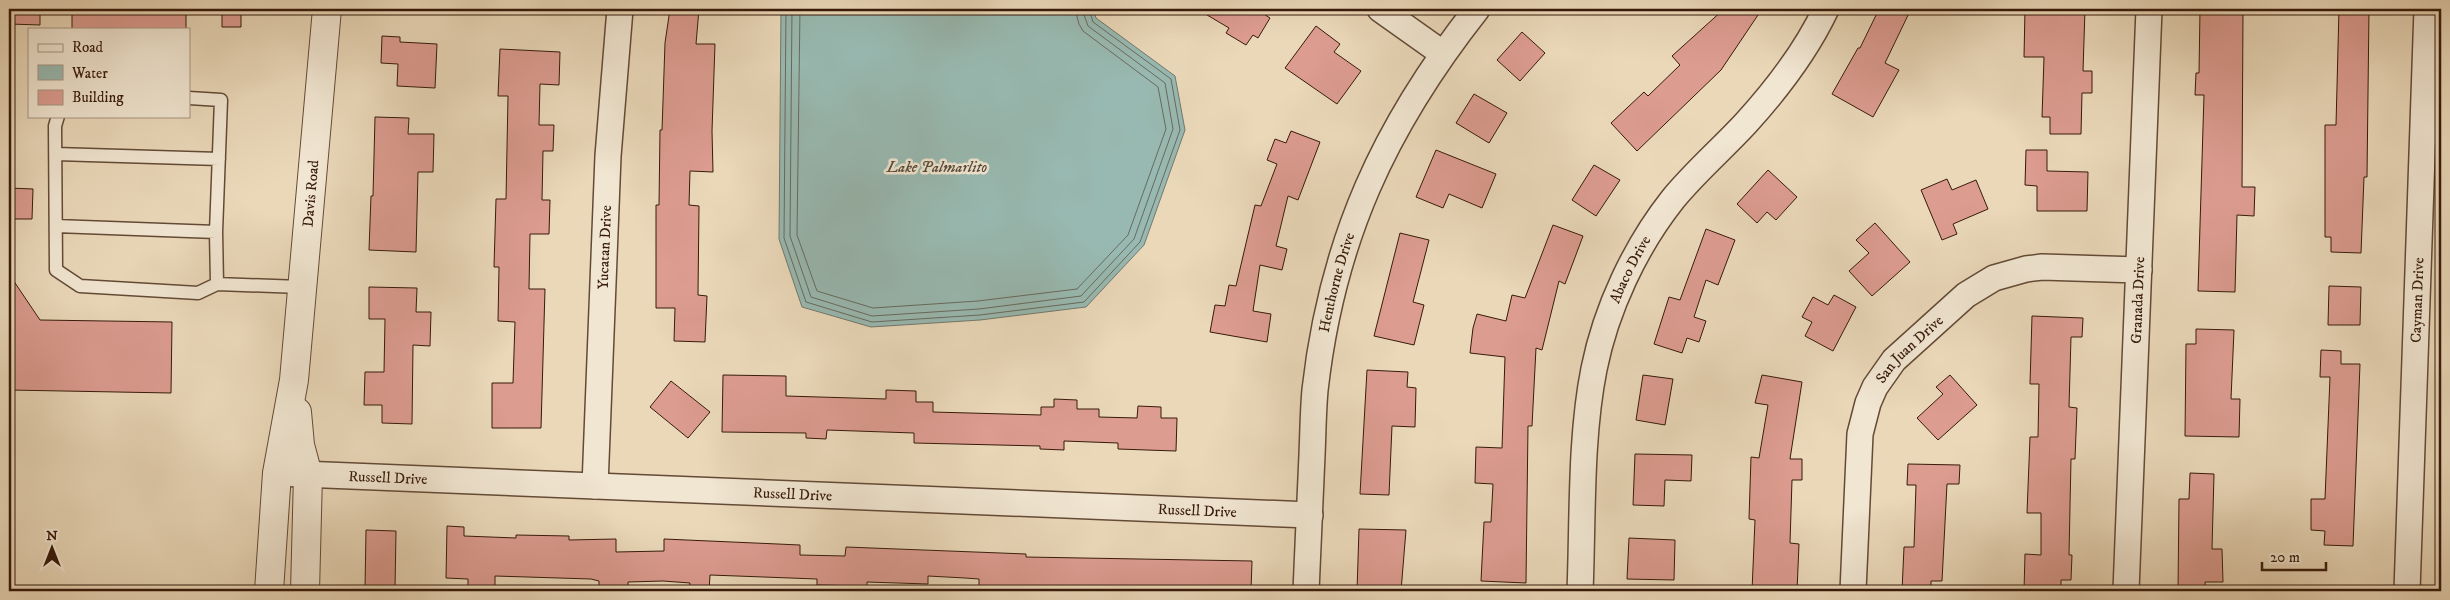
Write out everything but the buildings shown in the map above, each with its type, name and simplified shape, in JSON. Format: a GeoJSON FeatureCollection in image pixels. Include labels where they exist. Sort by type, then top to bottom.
{"type":"FeatureCollection","features":[{"type":"Feature","properties":{"kind":"street","name":"Davis Road"},"geometry":{"type":"LineString","coordinates":[[269,591],[277,473],[294,380],[327,9]]}},
{"type":"Feature","properties":{"kind":"street","name":"Yucatan Drive"},"geometry":{"type":"LineString","coordinates":[[595,486],[608,156],[620,9]]}},
{"type":"Feature","properties":{"kind":"street"},"geometry":{"type":"LineString","coordinates":[[1380,9],[1442,53]]}},
{"type":"Feature","properties":{"kind":"street","name":"Henthorne Drive"},"geometry":{"type":"LineString","coordinates":[[1306,591],[1315,392],[1324,327],[1340,263],[1358,207],[1382,154],[1414,96],[1442,53],[1477,9]]}},
{"type":"Feature","properties":{"kind":"street","name":"Abaco Drive"},"geometry":{"type":"LineString","coordinates":[[1580,591],[1587,420],[1594,369],[1608,320],[1628,272],[1672,200],[1706,162],[1745,124],[1782,80],[1803,49],[1826,9]]}},
{"type":"Feature","properties":{"kind":"street","name":"Granada Drive"},"geometry":{"type":"LineString","coordinates":[[2126,591],[2149,9]]}},
{"type":"Feature","properties":{"kind":"street","name":"Cayman Drive"},"geometry":{"type":"LineString","coordinates":[[2407,591],[2427,9]]}},
{"type":"Feature","properties":{"kind":"street","name":"San Juan Drive"},"geometry":{"type":"LineString","coordinates":[[1853,591],[1860,434],[1866,410],[1875,387],[1894,360],[1966,295],[1994,278],[2026,269],[2042,267],[2138,270]]}},
{"type":"Feature","properties":{"kind":"street","name":"Davis Road"},"geometry":{"type":"LineString","coordinates":[[294,380],[300,445],[308,475],[305,591]]}},
{"type":"Feature","properties":{"kind":"street","name":"Russell Drive"},"geometry":{"type":"LineString","coordinates":[[277,473],[1310,515]]}},
{"type":"Feature","properties":{"kind":"lane"},"geometry":{"type":"LineString","coordinates":[[190,98],[221,100],[216,232],[217,284]]}},
{"type":"Feature","properties":{"kind":"lane"},"geometry":{"type":"LineString","coordinates":[[57,118],[55,126],[56,270],[80,286],[198,293],[217,284],[301,287]]}},
{"type":"Feature","properties":{"kind":"lane"},"geometry":{"type":"LineString","coordinates":[[56,154],[219,159]]}},
{"type":"Feature","properties":{"kind":"lane"},"geometry":{"type":"LineString","coordinates":[[56,226],[216,232]]}},
{"type":"Feature","properties":{"kind":"water","name":"Lake Palmarlito"},"geometry":{"type":"Polygon","coordinates":[[[781,9],[1093,9],[1096,18],[1175,76],[1185,130],[1144,245],[1086,307],[980,320],[871,327],[802,307],[779,239],[781,9]]]}}]}
